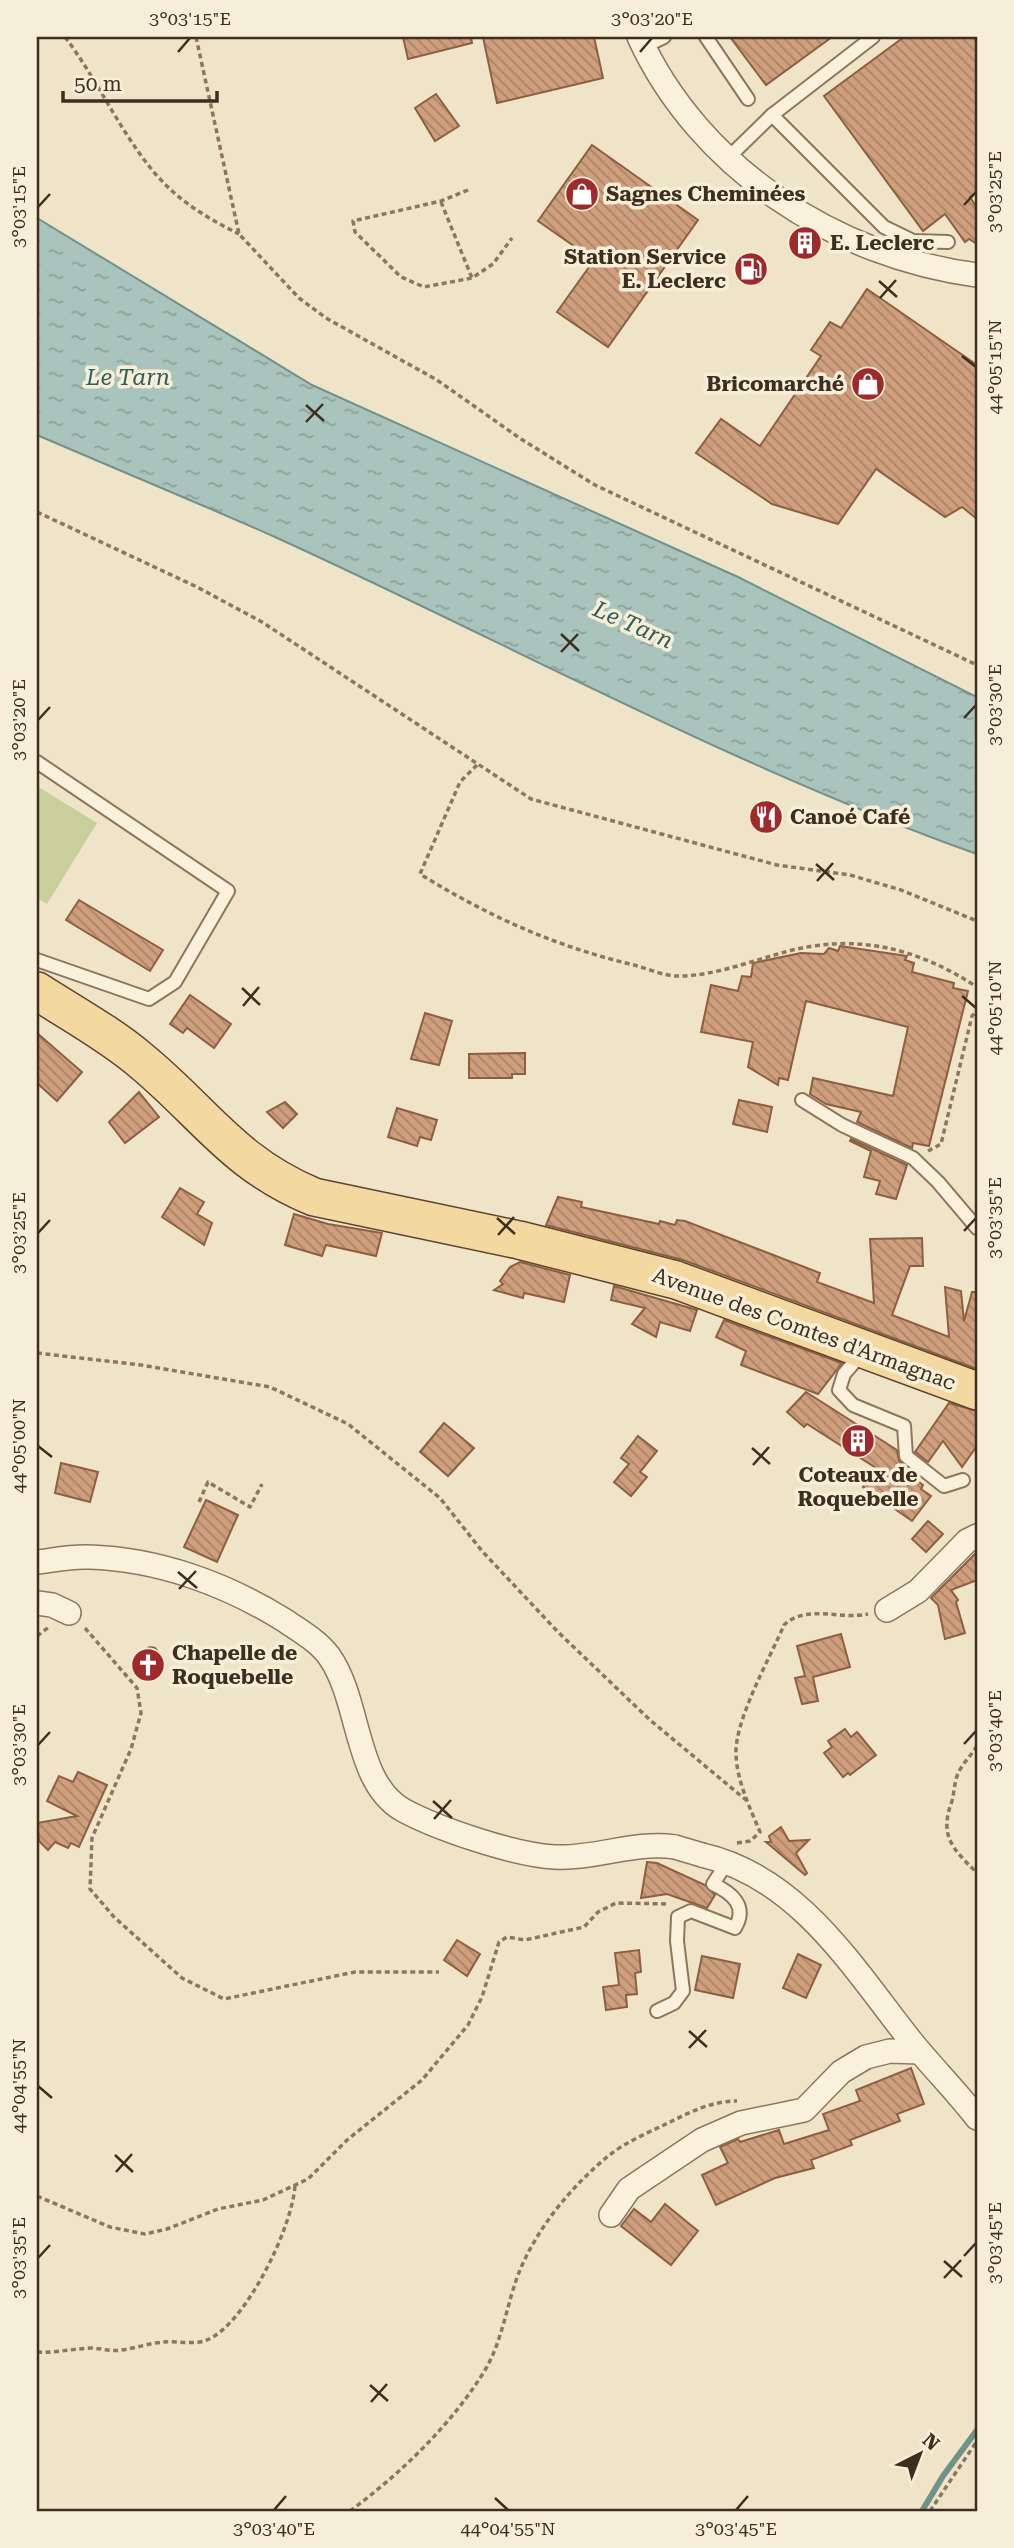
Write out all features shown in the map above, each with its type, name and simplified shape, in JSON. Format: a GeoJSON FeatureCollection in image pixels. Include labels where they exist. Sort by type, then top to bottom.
{"type":"FeatureCollection","features":[{"type":"Feature","properties":{"kind":"main road","name":"Avenue des Comtes d'Armagnac"},"geometry":{"type":"LineString","coordinates":[[37,991],[138,1058],[238,1154],[285,1185],[327,1200],[519,1240],[676,1280],[977,1391]]}},
{"type":"Feature","properties":{"kind":"street"},"geometry":{"type":"LineString","coordinates":[[649,40],[692,122],[728,158],[796,209],[861,246],[913,263],[977,275]]}},
{"type":"Feature","properties":{"kind":"street"},"geometry":{"type":"LineString","coordinates":[[887,1610],[919,1591],[967,1541],[977,1536]]}},
{"type":"Feature","properties":{"kind":"street"},"geometry":{"type":"LineString","coordinates":[[37,1562],[87,1557],[110,1559],[199,1578],[261,1606],[307,1635],[329,1656],[350,1701],[378,1787],[383,1796],[404,1811],[512,1850],[555,1857],[651,1843],[702,1855],[730,1852],[796,1903],[825,1932],[919,2052],[943,2075],[977,2118]]}},
{"type":"Feature","properties":{"kind":"street"},"geometry":{"type":"LineString","coordinates":[[37,1603],[52,1605],[69,1613]]}},
{"type":"Feature","properties":{"kind":"street"},"geometry":{"type":"LineString","coordinates":[[611,2215],[629,2189],[702,2140],[741,2123],[804,2110],[841,2072],[866,2057],[890,2051],[919,2052]]}},
{"type":"Feature","properties":{"kind":"lane"},"geometry":{"type":"LineString","coordinates":[[706,37],[748,99]]}},
{"type":"Feature","properties":{"kind":"lane"},"geometry":{"type":"LineString","coordinates":[[728,158],[772,115],[873,37]]}},
{"type":"Feature","properties":{"kind":"lane"},"geometry":{"type":"LineString","coordinates":[[772,115],[884,227],[913,241],[948,242]]}},
{"type":"Feature","properties":{"kind":"lane"},"geometry":{"type":"LineString","coordinates":[[861,246],[884,227]]}},
{"type":"Feature","properties":{"kind":"lane"},"geometry":{"type":"LineString","coordinates":[[37,762],[228,891],[175,982],[149,999],[37,960]]}},
{"type":"Feature","properties":{"kind":"lane"},"geometry":{"type":"LineString","coordinates":[[803,1100],[842,1125],[913,1158],[938,1182],[977,1228]]}},
{"type":"Feature","properties":{"kind":"lane"},"geometry":{"type":"LineString","coordinates":[[866,1349],[844,1374],[839,1390],[853,1405],[904,1426],[906,1456],[944,1486],[963,1480]]}},
{"type":"Feature","properties":{"kind":"lane"},"geometry":{"type":"LineString","coordinates":[[657,2011],[674,2003],[683,1991],[677,1941],[678,1917],[691,1911],[735,1928],[741,1918],[740,1907],[731,1893],[713,1884],[730,1852]]}},
{"type":"Feature","properties":{"kind":"path"},"geometry":{"type":"LineString","coordinates":[[65,37],[89,68],[140,152],[170,189],[210,219],[239,234],[299,298],[326,318],[437,380],[521,439],[595,485],[977,665]]}},
{"type":"Feature","properties":{"kind":"path"},"geometry":{"type":"LineString","coordinates":[[196,37],[239,234]]}},
{"type":"Feature","properties":{"kind":"path"},"geometry":{"type":"LineString","coordinates":[[468,190],[441,201],[353,220],[355,232],[401,277],[424,287],[472,278],[494,264],[512,238]]}},
{"type":"Feature","properties":{"kind":"path"},"geometry":{"type":"LineString","coordinates":[[441,201],[472,278]]}},
{"type":"Feature","properties":{"kind":"path"},"geometry":{"type":"LineString","coordinates":[[37,512],[197,587],[262,622],[531,799],[559,809],[777,865],[850,876],[901,890],[977,921]]}},
{"type":"Feature","properties":{"kind":"path"},"geometry":{"type":"LineString","coordinates":[[477,765],[460,782],[420,874],[467,903],[528,933],[592,955],[679,976],[730,968],[787,951],[842,941],[865,942],[927,961],[977,986]]}},
{"type":"Feature","properties":{"kind":"path"},"geometry":{"type":"LineString","coordinates":[[913,1158],[941,1144],[972,1016],[977,1011]]}},
{"type":"Feature","properties":{"kind":"path"},"geometry":{"type":"LineString","coordinates":[[37,1353],[141,1365],[270,1387],[348,1424],[440,1499],[482,1552],[650,1720],[746,1800]]}},
{"type":"Feature","properties":{"kind":"path"},"geometry":{"type":"LineString","coordinates":[[199,1502],[208,1482],[250,1507],[262,1484]]}},
{"type":"Feature","properties":{"kind":"path"},"geometry":{"type":"LineString","coordinates":[[730,1852],[750,1842],[761,1832],[746,1800],[735,1756],[738,1729],[784,1625],[793,1617],[806,1614],[858,1616],[887,1610]]}},
{"type":"Feature","properties":{"kind":"path"},"geometry":{"type":"LineString","coordinates":[[69,1613],[137,1688],[141,1713],[131,1749],[92,1838],[90,1889],[114,1917],[182,1978],[224,1999],[355,1972],[439,1972]]}},
{"type":"Feature","properties":{"kind":"path"},"geometry":{"type":"LineString","coordinates":[[977,1746],[959,1769],[952,1800],[945,1813],[948,1835],[956,1850],[977,1873]]}},
{"type":"Feature","properties":{"kind":"path"},"geometry":{"type":"LineString","coordinates":[[37,2196],[110,2227],[145,2234],[167,2229],[218,2209],[263,2200],[308,2179],[347,2140],[422,2080],[468,2025],[482,1997],[499,1942],[507,1937],[526,1940],[584,1927],[598,1912],[616,1903],[668,1904],[691,1911]]}},
{"type":"Feature","properties":{"kind":"path"},"geometry":{"type":"LineString","coordinates":[[350,2511],[381,2488],[464,2401],[484,2372],[503,2329],[519,2272],[531,2245],[576,2187],[608,2156],[702,2106],[746,2101]]}},
{"type":"Feature","properties":{"kind":"path"},"geometry":{"type":"LineString","coordinates":[[37,2352],[95,2348],[106,2352],[162,2342],[204,2342],[218,2335],[246,2304],[263,2277],[294,2202],[295,2185]]}},
{"type":"Feature","properties":{"kind":"path"},"geometry":{"type":"LineString","coordinates":[[930,2511],[977,2441]]}},
{"type":"Feature","properties":{"kind":"green space"},"geometry":{"type":"Polygon","coordinates":[[[37,786],[97,823],[47,904],[37,898],[37,786]]]}},
{"type":"Feature","properties":{"kind":"water","name":"Le Tarn"},"geometry":{"type":"Polygon","coordinates":[[[37,218],[312,385],[738,577],[977,697],[977,854],[887,820],[710,744],[275,537],[37,435],[37,218]]]}},
{"type":"Feature","properties":{"kind":"building"},"geometry":{"type":"Polygon","coordinates":[[[403,37],[471,37],[472,43],[408,59],[403,37]]]}},
{"type":"Feature","properties":{"kind":"building"},"geometry":{"type":"Polygon","coordinates":[[[483,37],[594,37],[603,78],[497,103],[483,37]]]}},
{"type":"Feature","properties":{"kind":"building"},"geometry":{"type":"Polygon","coordinates":[[[730,37],[832,37],[766,85],[730,37]]]}},
{"type":"Feature","properties":{"kind":"building"},"geometry":{"type":"Polygon","coordinates":[[[904,37],[977,37],[977,192],[970,197],[977,208],[977,244],[969,239],[965,242],[945,214],[923,231],[824,96],[904,37]]]}},
{"type":"Feature","properties":{"kind":"building"},"geometry":{"type":"Polygon","coordinates":[[[436,94],[459,126],[435,141],[415,108],[436,94]]]}},
{"type":"Feature","properties":{"kind":"building"},"geometry":{"type":"Polygon","coordinates":[[[592,145],[698,220],[608,347],[557,312],[594,260],[538,221],[592,145]]]}},
{"type":"Feature","properties":{"kind":"building"},"geometry":{"type":"Polygon","coordinates":[[[867,289],[977,365],[977,519],[962,507],[945,517],[876,469],[838,524],[772,504],[696,453],[721,419],[760,446],[821,356],[811,350],[830,322],[841,328],[867,289]]]}},
{"type":"Feature","properties":{"kind":"building"},"geometry":{"type":"Polygon","coordinates":[[[79,900],[163,950],[150,971],[66,920],[79,900]]]}},
{"type":"Feature","properties":{"kind":"building"},"geometry":{"type":"Polygon","coordinates":[[[840,946],[907,956],[905,960],[914,963],[912,972],[954,983],[953,988],[968,991],[929,1146],[913,1143],[912,1148],[857,1122],[861,1112],[826,1104],[810,1094],[813,1078],[893,1096],[908,1027],[806,1001],[788,1080],[779,1078],[778,1085],[748,1067],[753,1042],[701,1032],[711,985],[738,991],[742,976],[751,977],[753,963],[801,953],[824,954],[829,948],[838,951],[840,946]]]}},
{"type":"Feature","properties":{"kind":"building"},"geometry":{"type":"Polygon","coordinates":[[[190,995],[231,1024],[214,1048],[187,1028],[183,1033],[170,1024],[190,995]]]}},
{"type":"Feature","properties":{"kind":"building"},"geometry":{"type":"Polygon","coordinates":[[[425,1013],[452,1021],[439,1065],[411,1059],[425,1013]]]}},
{"type":"Feature","properties":{"kind":"building"},"geometry":{"type":"Polygon","coordinates":[[[37,1033],[82,1072],[57,1101],[37,1083],[37,1033]]]}},
{"type":"Feature","properties":{"kind":"building"},"geometry":{"type":"Polygon","coordinates":[[[525,1053],[525,1074],[512,1074],[512,1078],[469,1078],[469,1054],[525,1053]]]}},
{"type":"Feature","properties":{"kind":"building"},"geometry":{"type":"Polygon","coordinates":[[[139,1092],[159,1117],[125,1143],[109,1122],[139,1092]]]}},
{"type":"Feature","properties":{"kind":"building"},"geometry":{"type":"Polygon","coordinates":[[[739,1100],[772,1107],[767,1132],[733,1124],[739,1100]]]}},
{"type":"Feature","properties":{"kind":"building"},"geometry":{"type":"Polygon","coordinates":[[[285,1102],[297,1114],[283,1128],[267,1112],[285,1102]]]}},
{"type":"Feature","properties":{"kind":"building"},"geometry":{"type":"Polygon","coordinates":[[[397,1108],[437,1120],[431,1140],[420,1137],[417,1146],[388,1137],[397,1108]]]}},
{"type":"Feature","properties":{"kind":"building"},"geometry":{"type":"Polygon","coordinates":[[[851,1139],[907,1165],[896,1199],[876,1194],[880,1181],[864,1177],[871,1151],[850,1141],[851,1139]]]}},
{"type":"Feature","properties":{"kind":"building"},"geometry":{"type":"Polygon","coordinates":[[[180,1188],[204,1202],[197,1214],[212,1223],[204,1245],[162,1217],[180,1188]]]}},
{"type":"Feature","properties":{"kind":"building"},"geometry":{"type":"Polygon","coordinates":[[[558,1197],[582,1202],[581,1207],[659,1224],[660,1221],[675,1225],[677,1220],[685,1221],[820,1273],[817,1282],[874,1303],[870,1239],[922,1238],[923,1266],[910,1266],[892,1315],[949,1337],[945,1287],[961,1291],[964,1321],[972,1292],[977,1292],[977,1369],[683,1260],[546,1225],[558,1197]]]}},
{"type":"Feature","properties":{"kind":"building"},"geometry":{"type":"Polygon","coordinates":[[[294,1214],[328,1224],[382,1233],[376,1256],[326,1245],[322,1256],[285,1245],[294,1214]]]}},
{"type":"Feature","properties":{"kind":"building"},"geometry":{"type":"Polygon","coordinates":[[[520,1262],[570,1275],[564,1302],[524,1293],[523,1298],[494,1290],[503,1284],[500,1281],[510,1267],[520,1262]]]}},
{"type":"Feature","properties":{"kind":"building"},"geometry":{"type":"Polygon","coordinates":[[[614,1286],[697,1310],[690,1331],[660,1322],[656,1337],[632,1324],[645,1308],[611,1300],[614,1286]]]}},
{"type":"Feature","properties":{"kind":"building"},"geometry":{"type":"Polygon","coordinates":[[[724,1320],[842,1363],[818,1394],[741,1365],[746,1351],[716,1337],[724,1320]]]}},
{"type":"Feature","properties":{"kind":"building"},"geometry":{"type":"Polygon","coordinates":[[[806,1392],[897,1450],[899,1461],[918,1476],[915,1479],[923,1485],[921,1489],[931,1496],[912,1521],[863,1487],[876,1468],[807,1424],[804,1427],[787,1412],[806,1392]]]}},
{"type":"Feature","properties":{"kind":"building"},"geometry":{"type":"Polygon","coordinates":[[[949,1403],[977,1411],[977,1446],[962,1467],[943,1441],[928,1462],[915,1452],[949,1403]]]}},
{"type":"Feature","properties":{"kind":"building"},"geometry":{"type":"Polygon","coordinates":[[[444,1423],[474,1448],[448,1476],[420,1452],[444,1423]]]}},
{"type":"Feature","properties":{"kind":"building"},"geometry":{"type":"Polygon","coordinates":[[[638,1436],[657,1451],[640,1472],[647,1477],[631,1496],[614,1482],[629,1464],[621,1458],[638,1436]]]}},
{"type":"Feature","properties":{"kind":"building"},"geometry":{"type":"Polygon","coordinates":[[[61,1463],[98,1472],[90,1502],[55,1493],[61,1463]]]}},
{"type":"Feature","properties":{"kind":"building"},"geometry":{"type":"Polygon","coordinates":[[[206,1500],[238,1515],[217,1562],[184,1547],[206,1500]]]}},
{"type":"Feature","properties":{"kind":"building"},"geometry":{"type":"Polygon","coordinates":[[[928,1521],[943,1534],[926,1552],[912,1539],[928,1521]]]}},
{"type":"Feature","properties":{"kind":"building"},"geometry":{"type":"Polygon","coordinates":[[[977,1552],[977,1580],[951,1590],[958,1600],[956,1602],[965,1633],[945,1639],[938,1605],[931,1598],[977,1552]]]}},
{"type":"Feature","properties":{"kind":"building"},"geometry":{"type":"Polygon","coordinates":[[[841,1634],[850,1667],[813,1677],[818,1701],[802,1704],[795,1678],[805,1676],[797,1646],[841,1634]]]}},
{"type":"Feature","properties":{"kind":"building","name":"Chapelle de Roquebelle"},"geometry":{"type":"Polygon","coordinates":[[[155,1648],[160,1655],[151,1678],[135,1670],[145,1650],[155,1648]]]}},
{"type":"Feature","properties":{"kind":"building"},"geometry":{"type":"Polygon","coordinates":[[[845,1729],[851,1737],[857,1732],[876,1755],[850,1775],[848,1773],[843,1777],[824,1753],[832,1747],[828,1741],[845,1729]]]}},
{"type":"Feature","properties":{"kind":"building"},"geometry":{"type":"Polygon","coordinates":[[[78,1772],[107,1785],[79,1847],[71,1843],[68,1848],[55,1842],[48,1850],[39,1841],[37,1823],[77,1816],[47,1801],[59,1776],[73,1782],[78,1772]]]}},
{"type":"Feature","properties":{"kind":"building"},"geometry":{"type":"Polygon","coordinates":[[[781,1827],[789,1841],[809,1840],[796,1853],[807,1873],[805,1875],[766,1842],[771,1842],[769,1836],[781,1827]]]}},
{"type":"Feature","properties":{"kind":"building"},"geometry":{"type":"Polygon","coordinates":[[[647,1862],[657,1863],[705,1885],[715,1895],[707,1908],[667,1894],[641,1898],[647,1862]]]}},
{"type":"Feature","properties":{"kind":"building"},"geometry":{"type":"Polygon","coordinates":[[[457,1940],[480,1954],[467,1976],[444,1960],[457,1940]]]}},
{"type":"Feature","properties":{"kind":"building"},"geometry":{"type":"Polygon","coordinates":[[[639,1950],[641,1972],[635,1973],[637,1994],[626,1995],[627,2007],[606,2010],[603,1987],[619,1985],[615,1953],[639,1950]]]}},
{"type":"Feature","properties":{"kind":"building"},"geometry":{"type":"Polygon","coordinates":[[[798,1954],[821,1965],[806,1998],[783,1988],[798,1954]]]}},
{"type":"Feature","properties":{"kind":"building"},"geometry":{"type":"Polygon","coordinates":[[[702,1956],[740,1964],[733,1998],[695,1990],[702,1956]]]}},
{"type":"Feature","properties":{"kind":"building"},"geometry":{"type":"Polygon","coordinates":[[[911,2068],[924,2104],[897,2114],[900,2121],[850,2140],[852,2145],[811,2160],[814,2168],[775,2178],[716,2205],[702,2175],[728,2163],[720,2147],[738,2139],[740,2142],[779,2130],[784,2144],[829,2130],[823,2114],[860,2101],[856,2090],[911,2068]]]}},
{"type":"Feature","properties":{"kind":"building"},"geometry":{"type":"Polygon","coordinates":[[[665,2204],[698,2231],[671,2265],[621,2226],[634,2209],[651,2222],[665,2204]]]}},
{"type":"Feature","properties":{"kind":"waterway"},"geometry":{"type":"LineString","coordinates":[[922,2511],[943,2476],[977,2430]]}},
{"type":"Feature","properties":{"kind":"place","name":"Sagnes Cheminées"},"geometry":{"type":"Point","coordinates":[582,194]}},
{"type":"Feature","properties":{"kind":"place","name":"E. Leclerc"},"geometry":{"type":"Point","coordinates":[805,243]}},
{"type":"Feature","properties":{"kind":"place","name":"Station Service E. Leclerc"},"geometry":{"type":"Point","coordinates":[751,269]}},
{"type":"Feature","properties":{"kind":"place","name":"Bricomarché"},"geometry":{"type":"Point","coordinates":[868,384]}},
{"type":"Feature","properties":{"kind":"place","name":"Canoé Café"},"geometry":{"type":"Point","coordinates":[766,817]}},
{"type":"Feature","properties":{"kind":"place","name":"Coteaux de Roquebelle"},"geometry":{"type":"Point","coordinates":[858,1441]}},
{"type":"Feature","properties":{"kind":"place","name":"Chapelle de Roquebelle"},"geometry":{"type":"Point","coordinates":[148,1665]}}]}
